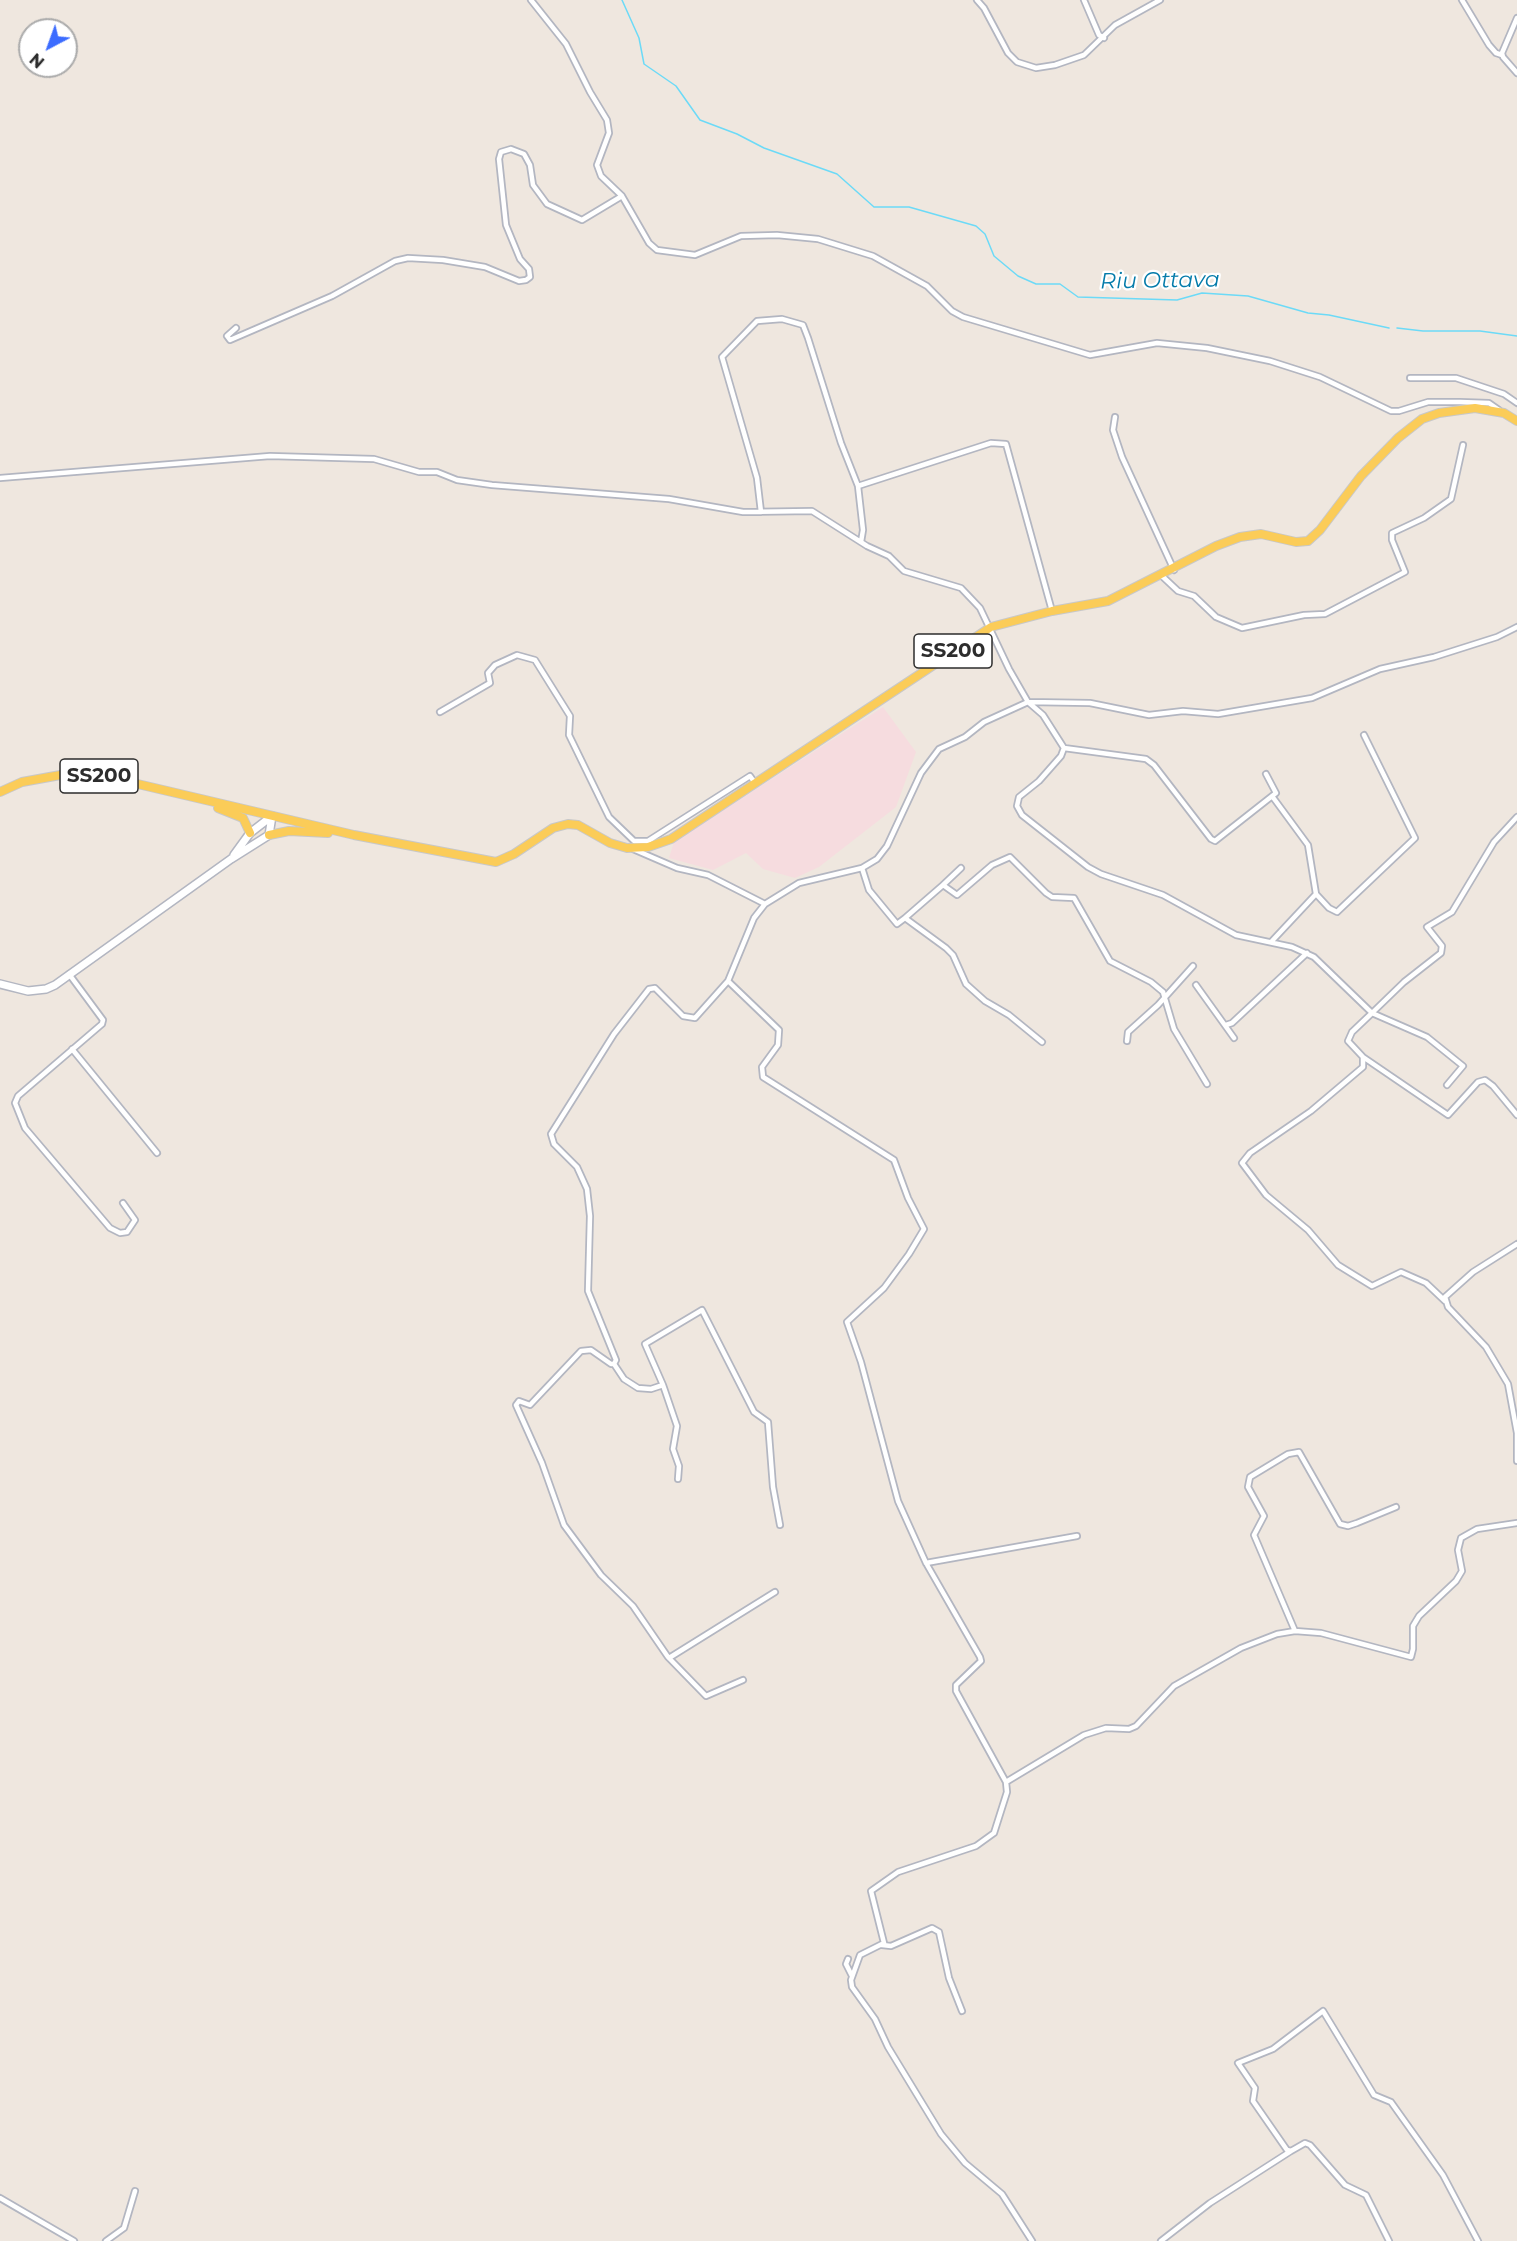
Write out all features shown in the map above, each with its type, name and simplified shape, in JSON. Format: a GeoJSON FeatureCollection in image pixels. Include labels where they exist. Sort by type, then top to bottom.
{"type":"FeatureCollection","features":[{"type":"Feature","properties":{"kind":"main road","name":"SS200"},"geometry":{"type":"LineString","coordinates":[[0,792],[22,782],[66,774],[108,777],[197,800],[354,835],[496,861],[514,854],[553,828],[568,824],[578,825],[610,843],[630,847],[648,846],[671,840],[991,627],[1052,611],[1108,601],[1174,570],[1216,546],[1240,537],[1261,534],[1296,542],[1308,541],[1320,530],[1361,476],[1398,438],[1422,419],[1439,412],[1475,408],[1504,413],[1517,420]]}},
{"type":"Feature","properties":{"kind":"main road"},"geometry":{"type":"LineString","coordinates":[[197,800],[243,818],[250,833]]}},
{"type":"Feature","properties":{"kind":"main road"},"geometry":{"type":"LineString","coordinates":[[269,835],[289,831],[354,835]]}},
{"type":"Feature","properties":{"kind":"street"},"geometry":{"type":"LineString","coordinates":[[531,0],[566,44],[590,92],[608,120],[609,132],[597,165],[600,176],[622,196],[649,243],[657,250],[695,255],[741,236],[777,235],[818,239],[873,256],[927,286],[952,310],[963,317],[1090,355],[1157,343],[1207,348],[1270,360],[1320,377],[1391,411],[1399,411],[1428,402],[1460,402],[1489,403],[1504,413]]}},
{"type":"Feature","properties":{"kind":"street"},"geometry":{"type":"LineString","coordinates":[[977,0],[984,8],[1008,53],[1017,62],[1048,67],[1074,59],[1091,50],[1115,25],[1160,0]]}},
{"type":"Feature","properties":{"kind":"street"},"geometry":{"type":"LineString","coordinates":[[1084,0],[1099,35],[1104,38]]}},
{"type":"Feature","properties":{"kind":"street"},"geometry":{"type":"LineString","coordinates":[[1462,0],[1489,45],[1496,53],[1502,55],[1517,73]]}},
{"type":"Feature","properties":{"kind":"street"},"geometry":{"type":"LineString","coordinates":[[1502,55],[1517,18]]}},
{"type":"Feature","properties":{"kind":"street"},"geometry":{"type":"LineString","coordinates":[[236,328],[227,336],[230,340],[332,296],[401,259],[443,260],[485,267],[519,281],[526,280],[530,277],[529,269],[520,259],[506,225],[499,159],[501,152],[512,149],[524,154],[530,165],[533,184],[547,204],[582,220],[622,196]]}},
{"type":"Feature","properties":{"kind":"street"},"geometry":{"type":"LineString","coordinates":[[760,512],[757,478],[722,357],[757,321],[782,319],[803,325],[841,443],[858,486],[861,542]]}},
{"type":"Feature","properties":{"kind":"street"},"geometry":{"type":"LineString","coordinates":[[1410,378],[1456,378],[1503,394],[1517,403]]}},
{"type":"Feature","properties":{"kind":"street"},"geometry":{"type":"LineString","coordinates":[[1114,417],[1113,430],[1122,457],[1174,570]]}},
{"type":"Feature","properties":{"kind":"street"},"geometry":{"type":"LineString","coordinates":[[858,486],[991,442],[1006,444],[1052,611]]}},
{"type":"Feature","properties":{"kind":"street"},"geometry":{"type":"LineString","coordinates":[[1161,576],[1178,591],[1194,596],[1216,617],[1242,628],[1304,615],[1325,614],[1405,572],[1392,540],[1392,533],[1424,518],[1451,499],[1463,445]]}},
{"type":"Feature","properties":{"kind":"street"},"geometry":{"type":"LineString","coordinates":[[0,478],[270,456],[350,457],[374,459],[419,472],[437,472],[457,480],[481,483],[625,498],[669,500],[760,512],[812,511],[861,542],[889,556],[904,571],[961,588],[972,597],[991,627],[1009,669],[1028,702],[1043,715],[1064,748],[1146,759],[1154,765],[1211,839],[1215,841],[1272,796],[1276,789],[1266,774]]}},
{"type":"Feature","properties":{"kind":"street"},"geometry":{"type":"LineString","coordinates":[[983,613],[991,621],[1005,623]]}},
{"type":"Feature","properties":{"kind":"street"},"geometry":{"type":"LineString","coordinates":[[980,634],[985,627],[983,613]]}},
{"type":"Feature","properties":{"kind":"street"},"geometry":{"type":"LineString","coordinates":[[614,1364],[616,1360],[588,1291],[590,1216],[587,1188],[577,1167],[554,1144],[551,1134],[614,1034],[649,989],[655,988],[682,1016],[696,1018],[728,981],[754,918],[765,904],[799,883],[862,868],[877,859],[888,846],[921,773],[939,749],[965,737],[984,722],[1028,702],[1090,704],[1149,715],[1183,711],[1218,714],[1312,698],[1380,669],[1434,657],[1497,638],[1517,627]]}},
{"type":"Feature","properties":{"kind":"street"},"geometry":{"type":"LineString","coordinates":[[440,712],[490,683],[488,673],[495,665],[518,655],[535,660],[570,716],[569,735],[609,817],[634,842],[648,842],[750,776],[755,783]]}},
{"type":"Feature","properties":{"kind":"street"},"geometry":{"type":"LineString","coordinates":[[1272,796],[1308,845],[1316,894],[1329,908],[1338,912],[1415,838],[1364,735]]}},
{"type":"Feature","properties":{"kind":"street"},"geometry":{"type":"LineString","coordinates":[[1064,748],[1061,756],[1040,781],[1019,797],[1017,806],[1022,815],[1088,867],[1101,874],[1163,895],[1236,935],[1272,941],[1314,957],[1372,1013],[1427,1037],[1463,1066],[1447,1084]]}},
{"type":"Feature","properties":{"kind":"street"},"geometry":{"type":"LineString","coordinates":[[231,859],[250,833],[272,816]]}},
{"type":"Feature","properties":{"kind":"street"},"geometry":{"type":"LineString","coordinates":[[0,984],[37,991],[55,984],[231,859],[269,835],[272,816]]}},
{"type":"Feature","properties":{"kind":"street"},"geometry":{"type":"LineString","coordinates":[[1517,817],[1494,842],[1452,912],[1427,927],[1442,946],[1441,953],[1404,982],[1352,1032],[1348,1041],[1363,1057],[1448,1115],[1478,1082],[1485,1080],[1517,1115]]}},
{"type":"Feature","properties":{"kind":"street"},"geometry":{"type":"LineString","coordinates":[[630,847],[677,868],[708,875],[765,904]]}},
{"type":"Feature","properties":{"kind":"street"},"geometry":{"type":"LineString","coordinates":[[943,885],[957,895],[992,865],[1010,858],[1052,897],[1074,898],[1110,961],[1151,982],[1165,997],[1174,1029],[1207,1084]]}},
{"type":"Feature","properties":{"kind":"street"},"geometry":{"type":"LineString","coordinates":[[862,868],[869,890],[897,924],[961,868]]}},
{"type":"Feature","properties":{"kind":"street"},"geometry":{"type":"LineString","coordinates":[[1272,941],[1316,894]]}},
{"type":"Feature","properties":{"kind":"street"},"geometry":{"type":"LineString","coordinates":[[905,918],[953,955],[966,984],[985,1001],[1009,1015],[1042,1042]]}},
{"type":"Feature","properties":{"kind":"street"},"geometry":{"type":"LineString","coordinates":[[1226,1025],[1232,1023],[1307,953]]}},
{"type":"Feature","properties":{"kind":"street"},"geometry":{"type":"LineString","coordinates":[[1127,1041],[1128,1032],[1165,997],[1193,966]]}},
{"type":"Feature","properties":{"kind":"street"},"geometry":{"type":"LineString","coordinates":[[69,974],[103,1020],[102,1024],[18,1096],[15,1102],[20,1120],[110,1228],[118,1233],[127,1232],[135,1221],[123,1203]]}},
{"type":"Feature","properties":{"kind":"street"},"geometry":{"type":"LineString","coordinates":[[728,981],[779,1030],[778,1045],[762,1067],[763,1077],[894,1160],[908,1198],[924,1229],[884,1288],[847,1322],[861,1362],[898,1501],[926,1563],[980,1657],[981,1661],[956,1685],[956,1691],[1006,1782],[1007,1792],[994,1833],[976,1846],[898,1872],[871,1891],[884,1937],[882,1945]]}},
{"type":"Feature","properties":{"kind":"street"},"geometry":{"type":"LineString","coordinates":[[1196,986],[1234,1038]]}},
{"type":"Feature","properties":{"kind":"street"},"geometry":{"type":"LineString","coordinates":[[72,1049],[157,1153]]}},
{"type":"Feature","properties":{"kind":"street"},"geometry":{"type":"LineString","coordinates":[[1363,1057],[1363,1068],[1315,1108],[1250,1153],[1242,1163],[1266,1195],[1308,1230],[1338,1265],[1372,1286],[1401,1272],[1426,1282],[1445,1301],[1486,1347],[1508,1384],[1517,1433],[1517,1461]]}},
{"type":"Feature","properties":{"kind":"street"},"geometry":{"type":"LineString","coordinates":[[1445,1301],[1445,1297],[1473,1272],[1517,1244]]}},
{"type":"Feature","properties":{"kind":"street"},"geometry":{"type":"LineString","coordinates":[[678,1479],[680,1466],[673,1449],[677,1426],[663,1385],[645,1344],[702,1310],[754,1412],[768,1422],[773,1487],[780,1525]]}},
{"type":"Feature","properties":{"kind":"street"},"geometry":{"type":"LineString","coordinates":[[663,1385],[651,1389],[638,1388],[624,1379],[614,1364],[591,1350],[580,1351],[530,1405],[519,1401],[516,1405],[542,1463],[564,1525],[601,1575],[633,1606],[669,1658],[706,1696],[743,1680]]}},
{"type":"Feature","properties":{"kind":"street"},"geometry":{"type":"LineString","coordinates":[[1295,1631],[1254,1535],[1264,1516],[1248,1487],[1250,1477],[1288,1454],[1299,1452],[1340,1524],[1348,1526],[1396,1507]]}},
{"type":"Feature","properties":{"kind":"street"},"geometry":{"type":"LineString","coordinates":[[1006,1782],[1084,1735],[1106,1728],[1129,1729],[1136,1726],[1174,1686],[1241,1648],[1277,1634],[1295,1631],[1342,1637],[1405,1658],[1410,1657],[1413,1649],[1413,1626],[1419,1616],[1456,1581],[1462,1571],[1458,1550],[1461,1538],[1476,1529],[1517,1523]]}},
{"type":"Feature","properties":{"kind":"street"},"geometry":{"type":"LineString","coordinates":[[926,1563],[1077,1536]]}},
{"type":"Feature","properties":{"kind":"street"},"geometry":{"type":"LineString","coordinates":[[669,1658],[775,1592]]}},
{"type":"Feature","properties":{"kind":"street"},"geometry":{"type":"LineString","coordinates":[[962,2012],[949,1978],[939,1932],[932,1928],[891,1946],[882,1945],[860,1955],[852,1976],[852,1987],[875,2019],[888,2047],[941,2134],[965,2163],[1002,2194],[1032,2241]]}},
{"type":"Feature","properties":{"kind":"street"},"geometry":{"type":"LineString","coordinates":[[848,1959],[846,1964],[852,1976]]}},
{"type":"Feature","properties":{"kind":"street"},"geometry":{"type":"LineString","coordinates":[[1291,2151],[1287,2150],[1253,2101],[1255,2088],[1238,2062],[1273,2049],[1323,2011],[1374,2096],[1391,2102],[1443,2175],[1478,2241]]}},
{"type":"Feature","properties":{"kind":"street"},"geometry":{"type":"LineString","coordinates":[[1161,2241],[1210,2203],[1305,2143],[1310,2145],[1345,2186],[1366,2195],[1389,2241]]}},
{"type":"Feature","properties":{"kind":"street"},"geometry":{"type":"LineString","coordinates":[[106,2241],[123,2228],[135,2192]]}},
{"type":"Feature","properties":{"kind":"street"},"geometry":{"type":"LineString","coordinates":[[0,2198],[74,2241]]}},
{"type":"Feature","properties":{"kind":"shaded area"},"geometry":{"type":"Polygon","coordinates":[[[883,707],[916,752],[896,807],[819,867],[795,878],[763,869],[746,853],[713,870],[669,858],[674,842],[883,707]]]}},
{"type":"Feature","properties":{"kind":"waterway","name":"Riu Ottava"},"geometry":{"type":"LineString","coordinates":[[622,0],[639,38],[644,64],[676,86],[700,120],[737,134],[764,148],[837,174],[874,207],[909,207],[976,226],[985,234],[994,256],[1018,276],[1036,284],[1060,284],[1078,297],[1177,300],[1202,293],[1248,296],[1308,313],[1329,315],[1389,328]]}},
{"type":"Feature","properties":{"kind":"waterway","name":"Riu Ottava"},"geometry":{"type":"LineString","coordinates":[[1397,328],[1423,331],[1480,331],[1517,336]]}}]}
